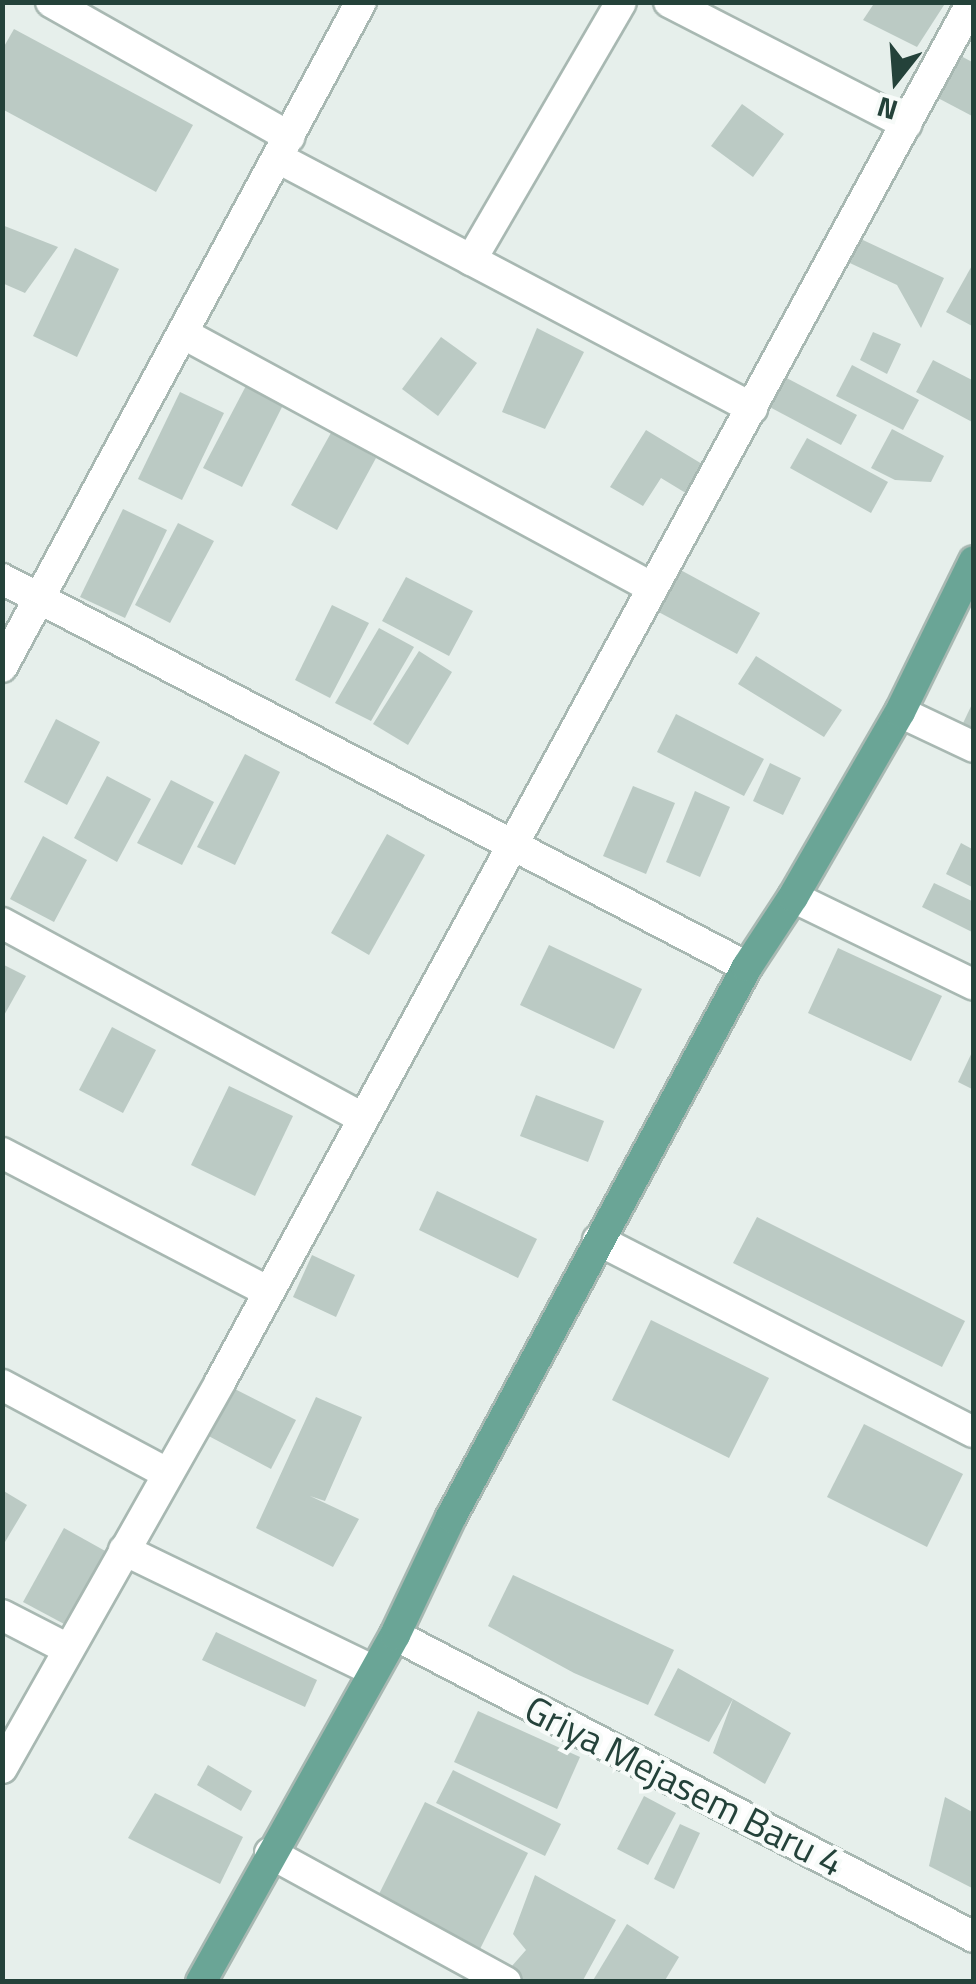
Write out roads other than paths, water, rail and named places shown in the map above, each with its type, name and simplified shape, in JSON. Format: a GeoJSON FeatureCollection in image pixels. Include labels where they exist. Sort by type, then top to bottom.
{"type":"FeatureCollection","features":[{"type":"Feature","properties":{"kind":"main road"},"geometry":{"type":"LineString","coordinates":[[202,1982],[394,1635],[451,1517],[747,967],[793,898],[900,712],[974,561]]}},
{"type":"Feature","properties":{"kind":"street"},"geometry":{"type":"LineString","coordinates":[[51,2],[471,260],[752,408]]}},
{"type":"Feature","properties":{"kind":"street"},"geometry":{"type":"LineString","coordinates":[[2,666],[362,2]]}},
{"type":"Feature","properties":{"kind":"street"},"geometry":{"type":"LineString","coordinates":[[471,260],[621,2]]}},
{"type":"Feature","properties":{"kind":"street"},"geometry":{"type":"LineString","coordinates":[[669,2],[906,124]]}},
{"type":"Feature","properties":{"kind":"street"},"geometry":{"type":"LineString","coordinates":[[2,1768],[512,848],[972,2]]}},
{"type":"Feature","properties":{"kind":"street"},"geometry":{"type":"LineString","coordinates":[[184,334],[653,588]]}},
{"type":"Feature","properties":{"kind":"street"},"geometry":{"type":"LineString","coordinates":[[2,579],[512,848],[747,967]]}},
{"type":"Feature","properties":{"kind":"street"},"geometry":{"type":"LineString","coordinates":[[900,712],[974,747]]}},
{"type":"Feature","properties":{"kind":"street"},"geometry":{"type":"LineString","coordinates":[[793,898],[974,985]]}},
{"type":"Feature","properties":{"kind":"street"},"geometry":{"type":"LineString","coordinates":[[2,922],[363,1118]]}},
{"type":"Feature","properties":{"kind":"street"},"geometry":{"type":"LineString","coordinates":[[2,1153],[267,1291]]}},
{"type":"Feature","properties":{"kind":"street"},"geometry":{"type":"LineString","coordinates":[[598,1240],[974,1432]]}},
{"type":"Feature","properties":{"kind":"street"},"geometry":{"type":"LineString","coordinates":[[2,1385],[166,1473]]}},
{"type":"Feature","properties":{"kind":"street"},"geometry":{"type":"LineString","coordinates":[[124,1550],[372,1670]]}},
{"type":"Feature","properties":{"kind":"street"},"geometry":{"type":"LineString","coordinates":[[2,1615],[68,1650]]}},
{"type":"Feature","properties":{"kind":"street","name":"Griya Mejasem Baru 4"},"geometry":{"type":"LineString","coordinates":[[394,1635],[974,1936]]}},
{"type":"Feature","properties":{"kind":"street"},"geometry":{"type":"LineString","coordinates":[[270,1854],[506,1982]]}}]}
